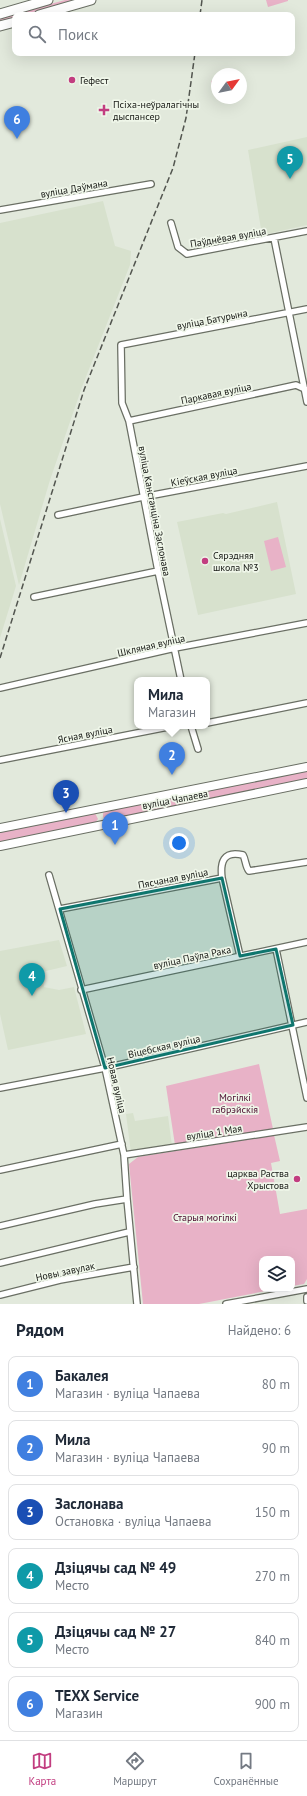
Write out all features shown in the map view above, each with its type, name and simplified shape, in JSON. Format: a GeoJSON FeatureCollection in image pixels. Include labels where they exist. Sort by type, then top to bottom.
{"type":"FeatureCollection","features":[{"type":"Feature","properties":{"kind":"main road"},"geometry":{"type":"LineString","coordinates":[[0,14],[48,0]]}},
{"type":"Feature","properties":{"kind":"main road"},"geometry":{"type":"LineString","coordinates":[[49,12],[91,0]]}},
{"type":"Feature","properties":{"kind":"main road"},"geometry":{"type":"LineString","coordinates":[[0,26],[12,23]]}},
{"type":"Feature","properties":{"kind":"main road","name":"вуліца Чапаева"},"geometry":{"type":"LineString","coordinates":[[0,828],[307,767]]}},
{"type":"Feature","properties":{"kind":"main road","name":"вуліца Чапаева"},"geometry":{"type":"LineString","coordinates":[[0,846],[307,783]]}},
{"type":"Feature","properties":{"kind":"street","name":"вуліца Даўмана"},"geometry":{"type":"LineString","coordinates":[[0,210],[150,184]]}},
{"type":"Feature","properties":{"kind":"street","name":"Паўднёвая вуліца"},"geometry":{"type":"LineString","coordinates":[[171,223],[178,247],[187,254],[307,231]]}},
{"type":"Feature","properties":{"kind":"street"},"geometry":{"type":"LineString","coordinates":[[274,238],[306,389],[307,402]]}},
{"type":"Feature","properties":{"kind":"street","name":"вуліца Батурына"},"geometry":{"type":"LineString","coordinates":[[121,345],[307,309]]}},
{"type":"Feature","properties":{"kind":"street","name":"вуліца Канстанціна Заслонава"},"geometry":{"type":"LineString","coordinates":[[121,345],[122,403],[129,421],[143,497],[180,677]]}},
{"type":"Feature","properties":{"kind":"street","name":"Паркавая вуліца"},"geometry":{"type":"LineString","coordinates":[[129,421],[296,385],[306,389]]}},
{"type":"Feature","properties":{"kind":"street","name":"Кіеўская вуліца"},"geometry":{"type":"LineString","coordinates":[[58,515],[143,497],[307,466]]}},
{"type":"Feature","properties":{"kind":"street"},"geometry":{"type":"LineString","coordinates":[[34,597],[158,571]]}},
{"type":"Feature","properties":{"kind":"street","name":"Шкляная вуліца"},"geometry":{"type":"LineString","coordinates":[[0,688],[175,648],[307,623]]}},
{"type":"Feature","properties":{"kind":"street"},"geometry":{"type":"LineString","coordinates":[[210,722],[307,703]]}},
{"type":"Feature","properties":{"kind":"street","name":"Ясная вуліца"},"geometry":{"type":"LineString","coordinates":[[0,760],[158,729]]}},
{"type":"Feature","properties":{"kind":"street"},"geometry":{"type":"LineString","coordinates":[[192,729],[198,749]]}},
{"type":"Feature","properties":{"kind":"street","name":"Пясчаная вуліца"},"geometry":{"type":"LineString","coordinates":[[60,909],[222,878],[221,866],[223,860],[239,854],[243,855],[245,858],[246,868],[249,871],[307,862]]}},
{"type":"Feature","properties":{"kind":"street","name":"Новая вуліца"},"geometry":{"type":"LineString","coordinates":[[49,875],[60,909],[81,990],[105,1068],[122,1144],[137,1304]]}},
{"type":"Feature","properties":{"kind":"street"},"geometry":{"type":"LineString","coordinates":[[222,878],[240,956]]}},
{"type":"Feature","properties":{"kind":"street","name":"вуліца Паўла Рака"},"geometry":{"type":"LineString","coordinates":[[81,990],[307,942]]}},
{"type":"Feature","properties":{"kind":"street"},"geometry":{"type":"LineString","coordinates":[[276,949],[307,1098]]}},
{"type":"Feature","properties":{"kind":"street","name":"Віцебская вуліца"},"geometry":{"type":"LineString","coordinates":[[0,1088],[105,1068],[307,1022]]}},
{"type":"Feature","properties":{"kind":"street","name":"вуліца 1 Мая"},"geometry":{"type":"LineString","coordinates":[[124,1155],[307,1128]]}},
{"type":"Feature","properties":{"kind":"street"},"geometry":{"type":"LineString","coordinates":[[0,1170],[122,1144]]}},
{"type":"Feature","properties":{"kind":"street"},"geometry":{"type":"LineString","coordinates":[[0,1226],[94,1204],[126,1199]]}},
{"type":"Feature","properties":{"kind":"street"},"geometry":{"type":"LineString","coordinates":[[0,1263],[130,1232]]}},
{"type":"Feature","properties":{"kind":"street","name":"Новы завулак"},"geometry":{"type":"LineString","coordinates":[[0,1295],[60,1280],[134,1267]]}},
{"type":"Feature","properties":{"kind":"street"},"geometry":{"type":"LineString","coordinates":[[226,1304],[307,1289]]}},
{"type":"Feature","properties":{"kind":"highlighted area"},"geometry":{"type":"Polygon","coordinates":[[[222,878],[240,956],[276,949],[293,1025],[105,1068],[60,909],[222,878]]]}},
{"type":"Feature","properties":{"kind":"shaded area"},"geometry":{"type":"Polygon","coordinates":[[[307,137],[307,225],[262,235],[248,150],[307,137]]]}},
{"type":"Feature","properties":{"kind":"shaded area"},"geometry":{"type":"Polygon","coordinates":[[[103,201],[115,246],[131,251],[130,265],[82,387],[50,480],[19,585],[0,504],[0,223],[103,201]]]}},
{"type":"Feature","properties":{"kind":"shaded area"},"geometry":{"type":"Polygon","coordinates":[[[277,502],[296,594],[198,615],[177,522],[223,513],[226,514],[277,502]]]}},
{"type":"Feature","properties":{"kind":"shaded area"},"geometry":{"type":"Polygon","coordinates":[[[0,519],[16,586],[0,638],[0,519]]]}},
{"type":"Feature","properties":{"kind":"shaded area"},"geometry":{"type":"Polygon","coordinates":[[[59,940],[67,966],[42,972],[44,987],[59,990],[74,987],[86,1034],[8,1050],[0,1014],[0,951],[59,940]]]}},
{"type":"Feature","properties":{"kind":"shaded area"},"geometry":{"type":"Polygon","coordinates":[[[133,1113],[135,1121],[168,1116],[172,1146],[131,1153],[126,1114],[133,1113]]]}},
{"type":"Feature","properties":{"kind":"green space"},"geometry":{"type":"Polygon","coordinates":[[[65,0],[74,0],[33,12],[22,12],[65,0]]]}},
{"type":"Feature","properties":{"kind":"green space"},"geometry":{"type":"Polygon","coordinates":[[[266,0],[288,0],[288,1],[268,7],[266,0]]]}},
{"type":"Feature","properties":{"kind":"green space"},"geometry":{"type":"Polygon","coordinates":[[[12,15],[12,18],[0,22],[0,18],[12,15]]]}},
{"type":"Feature","properties":{"kind":"green space"},"geometry":{"type":"Polygon","coordinates":[[[278,537],[286,567],[271,571],[264,541],[278,537]]]}},
{"type":"Feature","properties":{"kind":"green space"},"geometry":{"type":"Polygon","coordinates":[[[307,770],[307,782],[106,821],[103,817],[103,813],[108,810],[307,770]]]}},
{"type":"Feature","properties":{"kind":"green space"},"geometry":{"type":"Polygon","coordinates":[[[95,813],[98,819],[95,823],[0,842],[0,830],[95,813]]]}},
{"type":"Feature","properties":{"kind":"green space","name":"Могілкі габрэйскія"},"geometry":{"type":"Polygon","coordinates":[[[259,1064],[273,1129],[175,1145],[166,1086],[259,1064]]]}},
{"type":"Feature","properties":{"kind":"green space","name":"Старыя могілкі"},"geometry":{"type":"Polygon","coordinates":[[[274,1135],[280,1161],[271,1163],[280,1214],[307,1209],[307,1279],[304,1284],[295,1286],[295,1256],[259,1256],[259,1292],[261,1292],[199,1304],[143,1304],[129,1164],[138,1157],[274,1135]]]}},
{"type":"Feature","properties":{"kind":"railway"},"geometry":{"type":"LineString","coordinates":[[200,12],[202,0]]}},
{"type":"Feature","properties":{"kind":"railway"},"geometry":{"type":"LineString","coordinates":[[0,658],[84,390],[173,168],[186,118],[195,56]]}},
{"type":"Feature","properties":{"kind":"place","name":"Гефест"},"geometry":{"type":"Point","coordinates":[72,80]}},
{"type":"Feature","properties":{"kind":"place","name":"Псіха-неўралагічны дыспансер"},"geometry":{"type":"Point","coordinates":[104,110]}},
{"type":"Feature","properties":{"kind":"place","name":"TEXX Service"},"geometry":{"type":"Point","coordinates":[17,139]}},
{"type":"Feature","properties":{"kind":"place","name":"Дзіцячы сад № 27"},"geometry":{"type":"Point","coordinates":[290,179]}},
{"type":"Feature","properties":{"kind":"place","name":"Сярэдняя школа №3"},"geometry":{"type":"Point","coordinates":[205,561]}},
{"type":"Feature","properties":{"kind":"place","name":"Мила"},"geometry":{"type":"Point","coordinates":[172,775]}},
{"type":"Feature","properties":{"kind":"place","name":"Заслонава"},"geometry":{"type":"Point","coordinates":[66,813]}},
{"type":"Feature","properties":{"kind":"place","name":"Бакалея"},"geometry":{"type":"Point","coordinates":[115,845]}},
{"type":"Feature","properties":{"kind":"place","name":"Дзіцячы сад № 49"},"geometry":{"type":"Point","coordinates":[32,996]}},
{"type":"Feature","properties":{"kind":"place","name":"царква Раства Хрыстова"},"geometry":{"type":"Point","coordinates":[297,1179]}}]}
